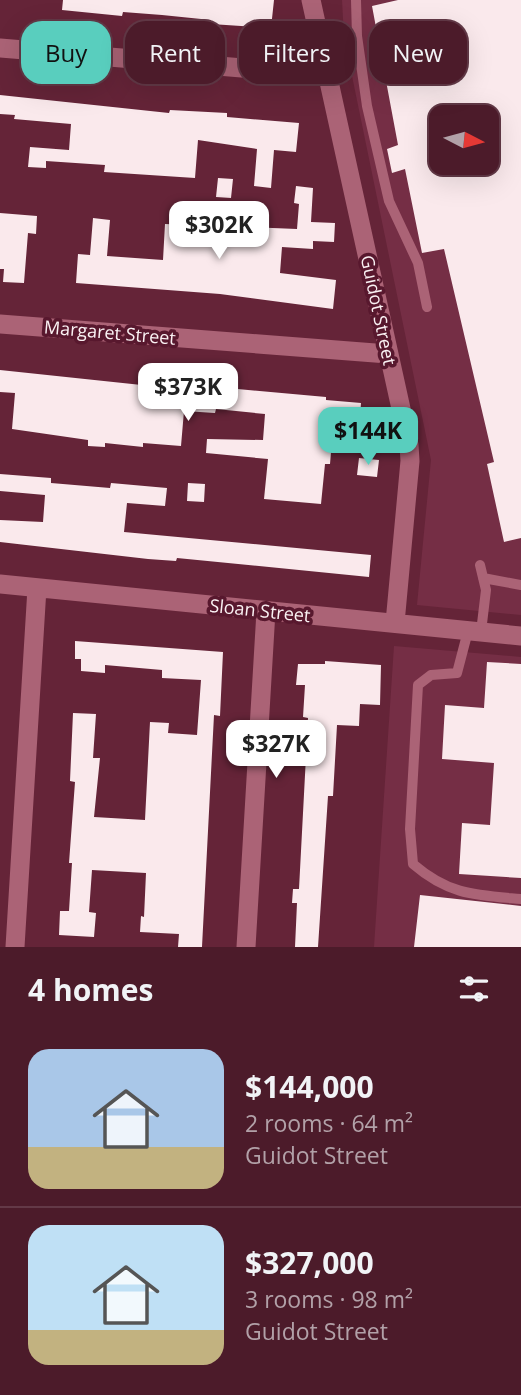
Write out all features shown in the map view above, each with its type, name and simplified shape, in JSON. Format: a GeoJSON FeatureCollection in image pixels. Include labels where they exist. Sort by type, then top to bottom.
{"type":"FeatureCollection","features":[{"type":"Feature","properties":{"kind":"street","name":"Guidot Street"},"geometry":{"type":"LineString","coordinates":[[311,0],[315,21]]}},
{"type":"Feature","properties":{"kind":"street"},"geometry":{"type":"LineString","coordinates":[[0,48],[239,68]]}},
{"type":"Feature","properties":{"kind":"street","name":"Guidot Street"},"geometry":{"type":"LineString","coordinates":[[329,84],[410,461],[395,624]]}},
{"type":"Feature","properties":{"kind":"street","name":"Margaret Street"},"geometry":{"type":"LineString","coordinates":[[0,324],[388,354]]}},
{"type":"Feature","properties":{"kind":"street","name":"Sloan Street"},"geometry":{"type":"LineString","coordinates":[[0,584],[521,636]]}},
{"type":"Feature","properties":{"kind":"street"},"geometry":{"type":"LineString","coordinates":[[15,947],[37,588]]}},
{"type":"Feature","properties":{"kind":"street"},"geometry":{"type":"LineString","coordinates":[[246,947],[266,611]]}},
{"type":"Feature","properties":{"kind":"lane"},"geometry":{"type":"LineString","coordinates":[[356,0],[367,106],[389,201],[418,263],[427,307]]}},
{"type":"Feature","properties":{"kind":"lane"},"geometry":{"type":"LineString","coordinates":[[480,565],[486,590],[474,631],[457,673],[431,675],[418,685],[410,829],[412,864],[431,879],[463,894],[521,899]]}},
{"type":"Feature","properties":{"kind":"lane"},"geometry":{"type":"LineString","coordinates":[[483,578],[521,585]]}},
{"type":"Feature","properties":{"kind":"shaded area"},"geometry":{"type":"Polygon","coordinates":[[[342,0],[521,0],[521,615],[417,605],[431,460],[354,84],[355,21],[343,21],[342,0]]]}},
{"type":"Feature","properties":{"kind":"shaded area"},"geometry":{"type":"Polygon","coordinates":[[[394,646],[521,657],[521,947],[374,947],[394,646]]]}},
{"type":"Feature","properties":{"kind":"building"},"geometry":{"type":"Polygon","coordinates":[[[63,0],[274,0],[272,21],[239,21],[239,26],[225,25],[225,21],[162,15],[123,12],[122,16],[62,10],[63,0]]]}},
{"type":"Feature","properties":{"kind":"building"},"geometry":{"type":"Polygon","coordinates":[[[398,0],[521,0],[521,538],[504,542],[487,464],[494,462],[444,249],[422,253],[405,169],[392,173],[387,149],[398,145],[387,84],[467,84],[467,21],[375,21],[372,6],[398,0]]]}},
{"type":"Feature","properties":{"kind":"building"},"geometry":{"type":"Polygon","coordinates":[[[0,95],[169,113],[170,110],[227,113],[227,117],[299,123],[296,152],[274,150],[271,188],[254,186],[257,149],[198,140],[195,178],[104,172],[105,165],[46,161],[46,168],[28,167],[30,147],[69,150],[71,124],[14,119],[15,115],[0,114],[0,95]]]}},
{"type":"Feature","properties":{"kind":"building"},"geometry":{"type":"Polygon","coordinates":[[[218,178],[233,179],[231,198],[216,197],[218,178]]]}},
{"type":"Feature","properties":{"kind":"building"},"geometry":{"type":"Polygon","coordinates":[[[296,186],[313,188],[311,222],[335,223],[334,242],[313,241],[313,249],[282,247],[280,273],[336,280],[333,309],[220,294],[76,283],[78,254],[90,255],[93,218],[110,220],[107,256],[163,260],[165,224],[297,229],[299,204],[294,203],[296,186]]]}},
{"type":"Feature","properties":{"kind":"building"},"geometry":{"type":"Polygon","coordinates":[[[0,213],[37,216],[36,234],[28,233],[24,283],[3,282],[4,269],[0,269],[0,213]]]}},
{"type":"Feature","properties":{"kind":"building"},"geometry":{"type":"Polygon","coordinates":[[[0,370],[151,386],[226,392],[227,388],[326,397],[326,400],[361,403],[359,432],[333,429],[330,464],[325,464],[321,504],[264,499],[268,459],[206,453],[207,439],[263,440],[265,414],[216,409],[215,413],[184,411],[181,446],[143,443],[143,447],[105,443],[105,447],[88,446],[88,440],[12,429],[15,393],[0,392],[0,370]]]}},
{"type":"Feature","properties":{"kind":"building"},"geometry":{"type":"Polygon","coordinates":[[[359,458],[379,460],[377,477],[357,475],[359,458]]]}},
{"type":"Feature","properties":{"kind":"building"},"geometry":{"type":"Polygon","coordinates":[[[0,474],[51,478],[51,483],[110,488],[111,483],[167,488],[165,506],[127,503],[124,532],[371,555],[369,577],[177,558],[176,561],[148,559],[0,542],[0,520],[43,522],[45,495],[0,491],[0,474]]]}},
{"type":"Feature","properties":{"kind":"building"},"geometry":{"type":"Polygon","coordinates":[[[188,483],[205,484],[204,502],[187,501],[188,483]]]}},
{"type":"Feature","properties":{"kind":"building"},"geometry":{"type":"Polygon","coordinates":[[[75,641],[223,652],[220,716],[214,715],[202,947],[178,947],[179,934],[140,932],[141,916],[144,917],[146,873],[92,870],[89,912],[96,913],[94,937],[59,935],[60,911],[69,911],[72,863],[69,863],[75,782],[70,781],[73,713],[96,714],[93,758],[100,758],[94,817],[145,820],[150,722],[169,723],[168,733],[197,735],[201,680],[162,678],[162,670],[105,665],[105,673],[81,671],[81,659],[75,659],[75,641]]]}},
{"type":"Feature","properties":{"kind":"building"},"geometry":{"type":"Polygon","coordinates":[[[325,661],[381,665],[380,705],[360,704],[359,726],[337,725],[333,796],[328,796],[318,947],[295,947],[297,903],[292,903],[293,889],[299,889],[308,718],[303,717],[305,685],[296,685],[298,664],[325,664],[325,661]]]}},
{"type":"Feature","properties":{"kind":"building"},"geometry":{"type":"Polygon","coordinates":[[[487,662],[521,664],[521,878],[459,874],[462,823],[490,825],[494,763],[442,759],[445,705],[484,708],[487,662]]]}},
{"type":"Feature","properties":{"kind":"building"},"geometry":{"type":"Polygon","coordinates":[[[420,895],[521,906],[521,947],[414,947],[420,895]]]}}]}
